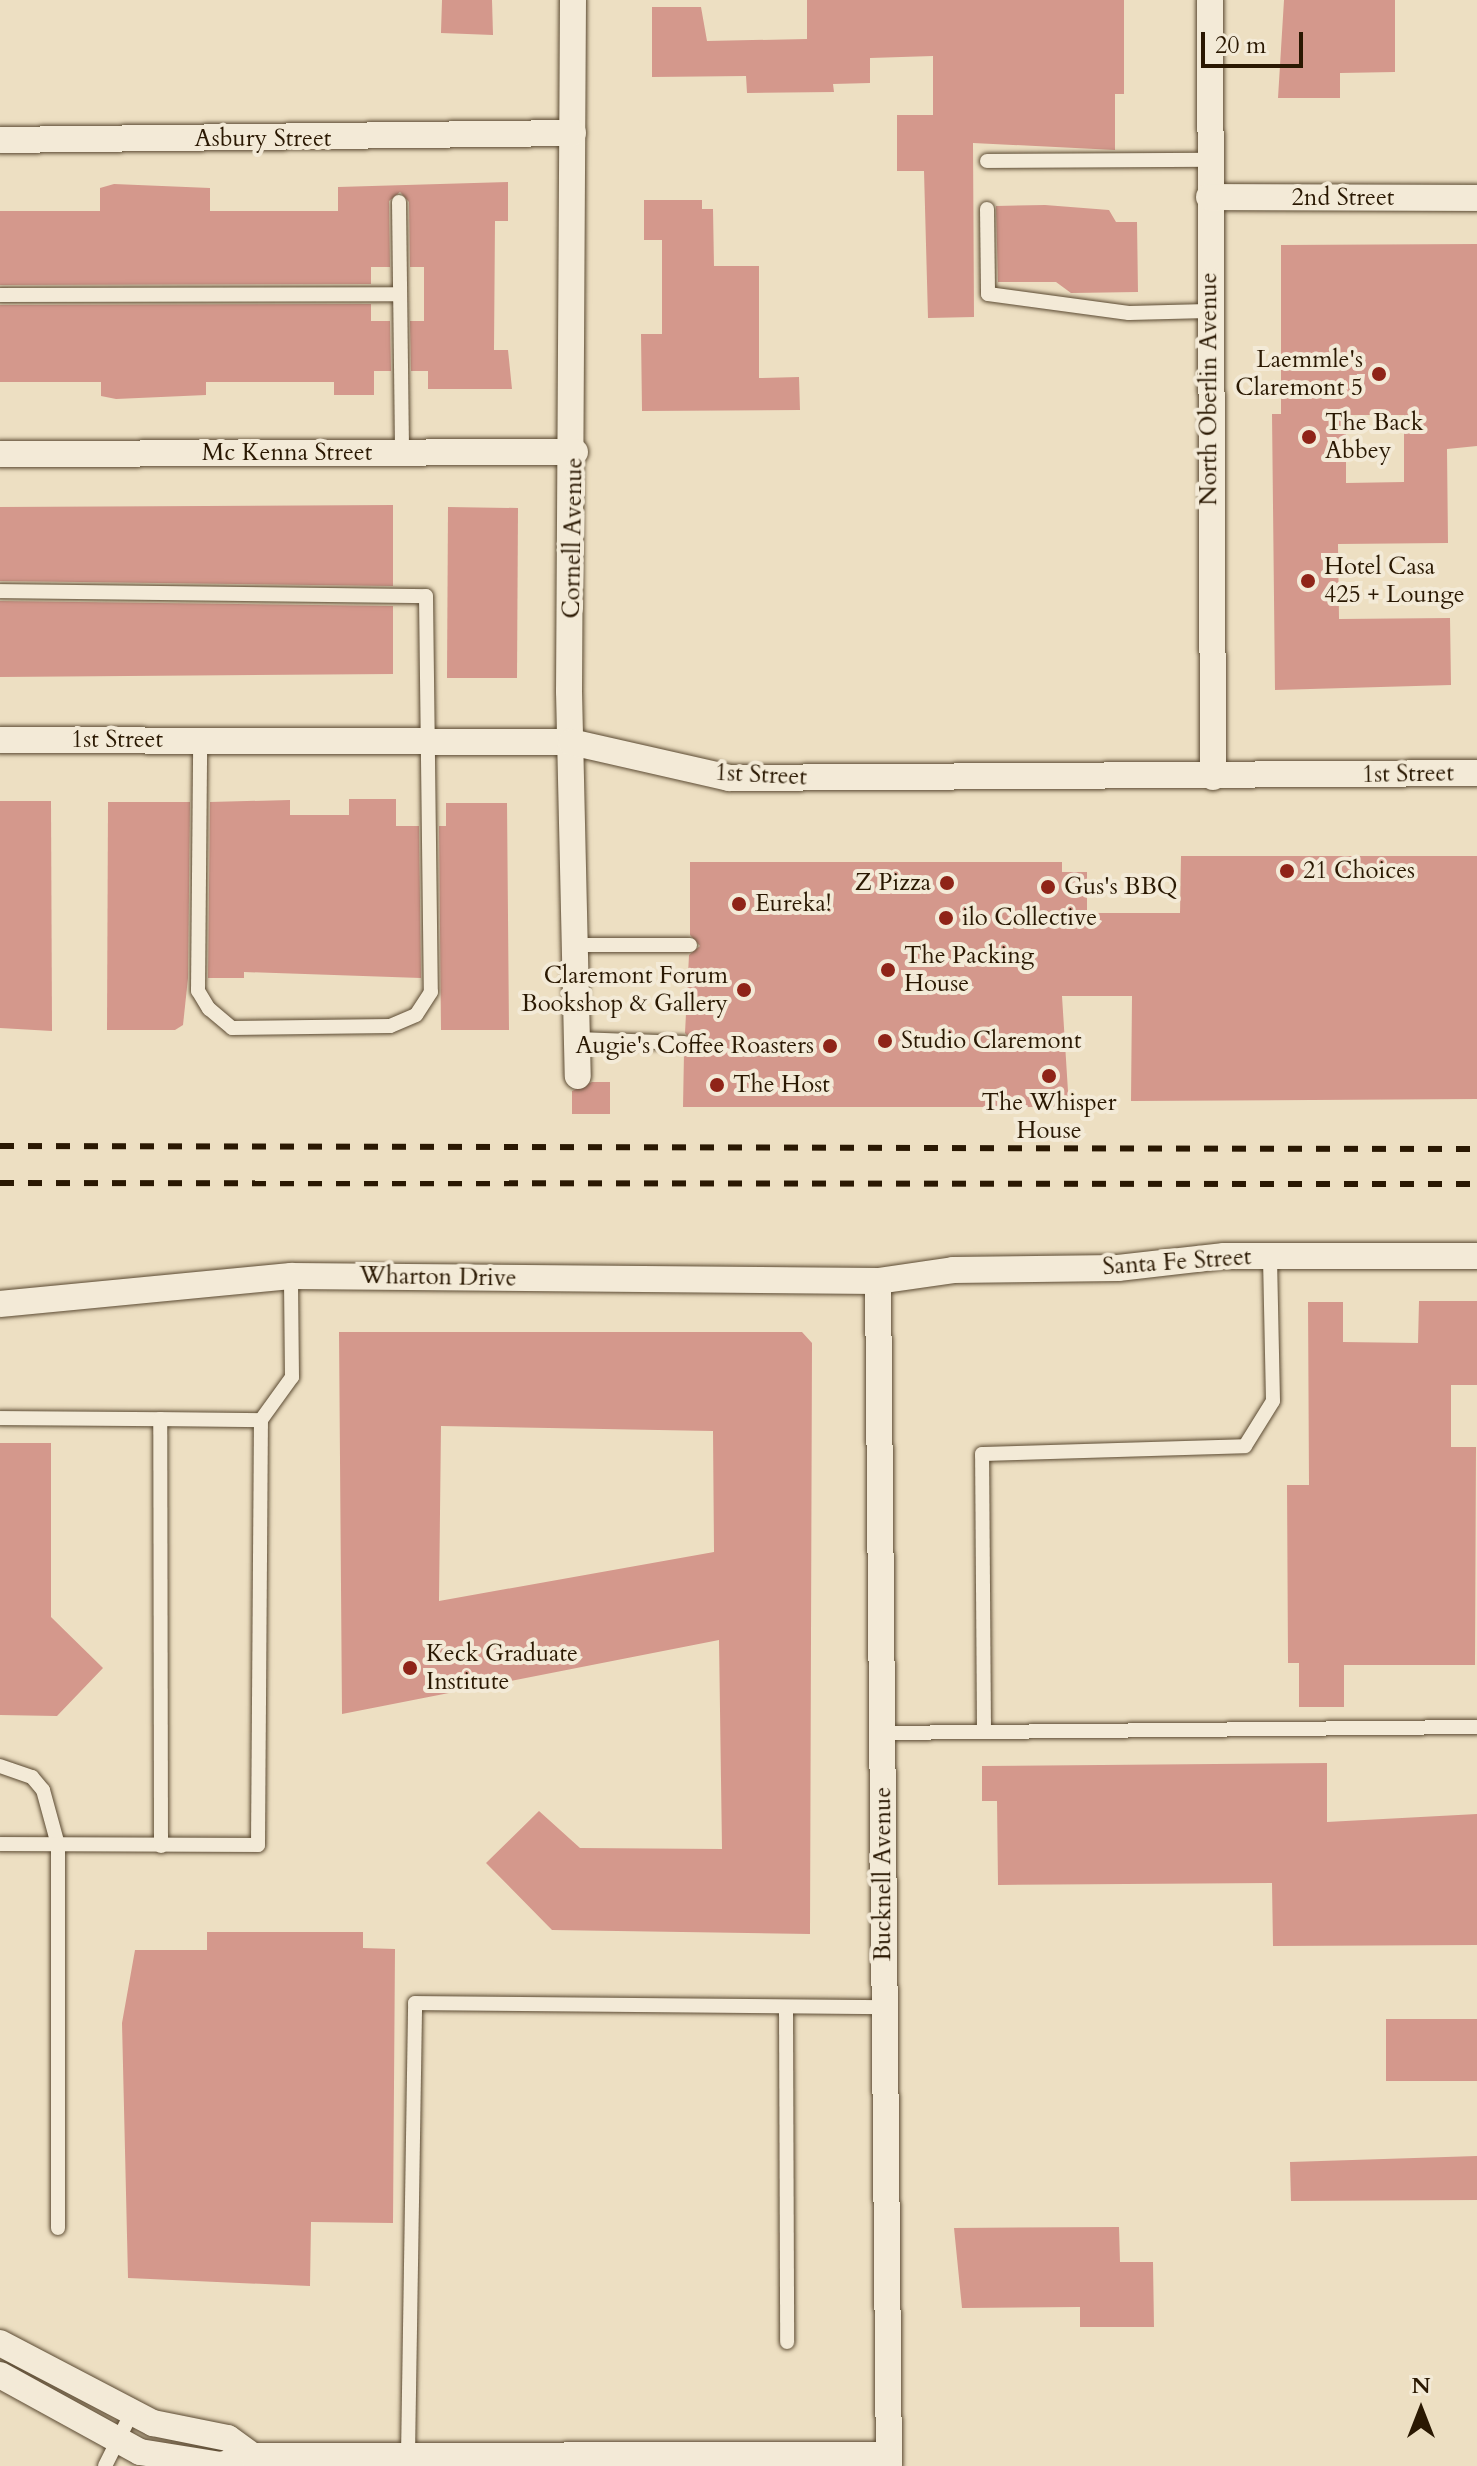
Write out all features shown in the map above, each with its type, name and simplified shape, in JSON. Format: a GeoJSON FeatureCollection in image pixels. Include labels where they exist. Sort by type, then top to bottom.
{"type":"FeatureCollection","features":[{"type":"Feature","properties":{"kind":"street","name":"Cornell Avenue"},"geometry":{"type":"LineString","coordinates":[[573,0],[575,452],[571,742],[578,1076]]}},
{"type":"Feature","properties":{"kind":"street","name":"North Oberlin Avenue"},"geometry":{"type":"LineString","coordinates":[[1210,0],[1208,311],[1213,777]]}},
{"type":"Feature","properties":{"kind":"street","name":"Asbury Street"},"geometry":{"type":"LineString","coordinates":[[0,140],[573,133]]}},
{"type":"Feature","properties":{"kind":"street","name":"2nd Street"},"geometry":{"type":"LineString","coordinates":[[1209,197],[1477,198]]}},
{"type":"Feature","properties":{"kind":"street","name":"Mc Kenna Street"},"geometry":{"type":"LineString","coordinates":[[0,454],[575,452]]}},
{"type":"Feature","properties":{"kind":"street","name":"1st Street"},"geometry":{"type":"LineString","coordinates":[[0,740],[571,742],[729,778],[1477,773]]}},
{"type":"Feature","properties":{"kind":"street","name":"Santa Fe Street"},"geometry":{"type":"LineString","coordinates":[[878,1281],[953,1270],[1118,1268],[1270,1256],[1477,1256]]}},
{"type":"Feature","properties":{"kind":"street","name":"Wharton Drive"},"geometry":{"type":"LineString","coordinates":[[0,1304],[291,1276],[878,1281]]}},
{"type":"Feature","properties":{"kind":"street","name":"Bucknell Avenue"},"geometry":{"type":"LineString","coordinates":[[878,1281],[888,2461]]}},
{"type":"Feature","properties":{"kind":"street"},"geometry":{"type":"LineString","coordinates":[[0,2343],[132,2412],[228,2438],[253,2456]]}},
{"type":"Feature","properties":{"kind":"street"},"geometry":{"type":"LineString","coordinates":[[0,2375],[119,2441],[221,2465],[253,2456],[888,2461]]}},
{"type":"Feature","properties":{"kind":"lane"},"geometry":{"type":"LineString","coordinates":[[987,161],[1208,160]]}},
{"type":"Feature","properties":{"kind":"lane"},"geometry":{"type":"LineString","coordinates":[[399,202],[402,452]]}},
{"type":"Feature","properties":{"kind":"lane"},"geometry":{"type":"LineString","coordinates":[[987,209],[988,294],[1129,313],[1208,311]]}},
{"type":"Feature","properties":{"kind":"lane"},"geometry":{"type":"LineString","coordinates":[[0,295],[400,294]]}},
{"type":"Feature","properties":{"kind":"lane"},"geometry":{"type":"LineString","coordinates":[[0,591],[426,596],[431,992],[416,1015],[390,1026],[232,1028],[198,991],[200,741]]}},
{"type":"Feature","properties":{"kind":"lane"},"geometry":{"type":"LineString","coordinates":[[577,945],[690,945]]}},
{"type":"Feature","properties":{"kind":"lane"},"geometry":{"type":"LineString","coordinates":[[578,1039],[684,1043]]}},
{"type":"Feature","properties":{"kind":"lane"},"geometry":{"type":"LineString","coordinates":[[984,1731],[982,1454],[1245,1446],[1273,1401],[1270,1256]]}},
{"type":"Feature","properties":{"kind":"lane"},"geometry":{"type":"LineString","coordinates":[[0,1844],[258,1845],[261,1420],[292,1377],[291,1276]]}},
{"type":"Feature","properties":{"kind":"lane"},"geometry":{"type":"LineString","coordinates":[[0,1418],[261,1420]]}},
{"type":"Feature","properties":{"kind":"lane"},"geometry":{"type":"LineString","coordinates":[[160,1419],[161,1846]]}},
{"type":"Feature","properties":{"kind":"lane"},"geometry":{"type":"LineString","coordinates":[[882,1733],[1477,1727]]}},
{"type":"Feature","properties":{"kind":"lane"},"geometry":{"type":"LineString","coordinates":[[0,1766],[32,1777],[43,1790],[58,1845],[58,2228]]}},
{"type":"Feature","properties":{"kind":"lane"},"geometry":{"type":"LineString","coordinates":[[408,2456],[415,2003],[884,2007]]}},
{"type":"Feature","properties":{"kind":"lane"},"geometry":{"type":"LineString","coordinates":[[786,2007],[787,2342]]}},
{"type":"Feature","properties":{"kind":"lane"},"geometry":{"type":"LineString","coordinates":[[105,2466],[132,2412]]}},
{"type":"Feature","properties":{"kind":"building"},"geometry":{"type":"Polygon","coordinates":[[[442,0],[492,0],[493,35],[441,33],[442,0]]]}},
{"type":"Feature","properties":{"kind":"building"},"geometry":{"type":"Polygon","coordinates":[[[807,0],[1124,0],[1124,94],[1115,94],[1115,150],[973,143],[974,317],[928,318],[924,171],[897,171],[897,115],[933,115],[933,56],[870,58],[870,83],[833,84],[834,92],[747,93],[746,76],[652,77],[652,7],[701,7],[707,41],[807,39],[807,0]]]}},
{"type":"Feature","properties":{"kind":"building"},"geometry":{"type":"Polygon","coordinates":[[[1284,0],[1395,0],[1395,72],[1340,73],[1340,98],[1278,98],[1284,0]]]}},
{"type":"Feature","properties":{"kind":"building"},"geometry":{"type":"Polygon","coordinates":[[[508,182],[508,221],[495,221],[494,350],[508,350],[512,389],[428,389],[428,371],[411,371],[410,321],[424,321],[424,267],[410,267],[409,202],[400,192],[389,201],[390,267],[371,267],[371,284],[0,285],[0,211],[100,211],[100,188],[114,184],[210,188],[210,211],[338,211],[338,187],[508,182]]]}},
{"type":"Feature","properties":{"kind":"building"},"geometry":{"type":"Polygon","coordinates":[[[644,200],[702,200],[702,209],[713,209],[714,266],[759,266],[759,378],[799,377],[800,410],[642,411],[641,334],[662,334],[662,240],[644,240],[644,200]]]}},
{"type":"Feature","properties":{"kind":"building"},"geometry":{"type":"Polygon","coordinates":[[[1045,205],[1109,210],[1116,222],[1137,222],[1138,292],[1071,293],[1056,282],[998,282],[996,206],[1045,205]]]}},
{"type":"Feature","properties":{"kind":"building"},"geometry":{"type":"Polygon","coordinates":[[[1477,244],[1477,446],[1447,449],[1448,543],[1338,544],[1339,619],[1450,618],[1451,685],[1275,690],[1272,414],[1281,414],[1281,245],[1477,244]],[[1346,415],[1346,483],[1404,482],[1404,415],[1346,415]]]}},
{"type":"Feature","properties":{"kind":"building"},"geometry":{"type":"Polygon","coordinates":[[[371,304],[371,321],[390,321],[391,371],[374,371],[374,395],[334,395],[334,382],[206,382],[206,395],[116,399],[101,396],[101,382],[0,382],[0,305],[371,304]]]}},
{"type":"Feature","properties":{"kind":"building"},"geometry":{"type":"Polygon","coordinates":[[[393,505],[393,586],[0,581],[0,507],[393,505]]]}},
{"type":"Feature","properties":{"kind":"building"},"geometry":{"type":"Polygon","coordinates":[[[448,507],[518,508],[517,678],[447,678],[448,507]]]}},
{"type":"Feature","properties":{"kind":"building"},"geometry":{"type":"Polygon","coordinates":[[[0,601],[393,606],[393,674],[0,677],[0,601]]]}},
{"type":"Feature","properties":{"kind":"building"},"geometry":{"type":"Polygon","coordinates":[[[349,799],[396,799],[396,826],[419,826],[421,978],[244,972],[244,978],[208,978],[210,802],[290,800],[290,815],[349,815],[349,799]]]}},
{"type":"Feature","properties":{"kind":"building"},"geometry":{"type":"Polygon","coordinates":[[[0,801],[51,801],[52,1031],[0,1028],[0,801]]]}},
{"type":"Feature","properties":{"kind":"building"},"geometry":{"type":"Polygon","coordinates":[[[108,802],[190,802],[188,978],[183,1025],[175,1030],[107,1030],[108,802]]]}},
{"type":"Feature","properties":{"kind":"building"},"geometry":{"type":"Polygon","coordinates":[[[446,803],[507,803],[509,1030],[441,1030],[439,826],[446,826],[446,803]]]}},
{"type":"Feature","properties":{"kind":"building"},"geometry":{"type":"Polygon","coordinates":[[[1181,856],[1477,856],[1477,1099],[1131,1101],[1132,996],[1062,996],[1069,1107],[683,1107],[684,1053],[694,1043],[685,1033],[689,955],[700,946],[690,935],[690,862],[1062,862],[1062,872],[1087,872],[1087,913],[1180,913],[1181,856]]]}},
{"type":"Feature","properties":{"kind":"building"},"geometry":{"type":"Polygon","coordinates":[[[592,1082],[610,1082],[610,1114],[572,1114],[572,1091],[592,1082]]]}},
{"type":"Feature","properties":{"kind":"building"},"geometry":{"type":"Polygon","coordinates":[[[1419,1301],[1477,1301],[1477,1385],[1451,1385],[1451,1447],[1476,1447],[1475,1665],[1344,1665],[1344,1707],[1299,1707],[1299,1663],[1288,1663],[1287,1485],[1309,1485],[1308,1302],[1343,1302],[1343,1342],[1418,1343],[1419,1301]]]}},
{"type":"Feature","properties":{"kind":"building"},"geometry":{"type":"Polygon","coordinates":[[[339,1332],[802,1332],[812,1343],[810,1934],[552,1930],[486,1863],[539,1811],[580,1848],[722,1849],[719,1640],[342,1714],[339,1332]],[[441,1426],[439,1601],[714,1552],[713,1431],[441,1426]]]}},
{"type":"Feature","properties":{"kind":"building"},"geometry":{"type":"Polygon","coordinates":[[[0,1443],[51,1443],[51,1617],[103,1668],[57,1716],[0,1715],[0,1443]]]}},
{"type":"Feature","properties":{"kind":"building"},"geometry":{"type":"Polygon","coordinates":[[[1327,1763],[1327,1822],[1477,1814],[1477,1945],[1273,1946],[1272,1883],[998,1885],[997,1801],[982,1801],[982,1766],[1327,1763]]]}},
{"type":"Feature","properties":{"kind":"building"},"geometry":{"type":"Polygon","coordinates":[[[207,1932],[363,1932],[363,1948],[395,1949],[393,2223],[311,2222],[310,2286],[128,2278],[122,2023],[135,1950],[207,1950],[207,1932]]]}},
{"type":"Feature","properties":{"kind":"building"},"geometry":{"type":"Polygon","coordinates":[[[1386,2019],[1477,2019],[1477,2081],[1386,2081],[1386,2019]]]}},
{"type":"Feature","properties":{"kind":"building"},"geometry":{"type":"Polygon","coordinates":[[[1477,2156],[1477,2200],[1291,2201],[1290,2162],[1477,2156]]]}},
{"type":"Feature","properties":{"kind":"building"},"geometry":{"type":"Polygon","coordinates":[[[1119,2227],[1120,2262],[1153,2262],[1154,2327],[1080,2327],[1080,2307],[962,2308],[954,2228],[1119,2227]]]}},
{"type":"Feature","properties":{"kind":"railway"},"geometry":{"type":"LineString","coordinates":[[0,1146],[1477,1149]]}},
{"type":"Feature","properties":{"kind":"railway"},"geometry":{"type":"LineString","coordinates":[[0,1183],[1477,1184]]}},
{"type":"Feature","properties":{"kind":"place","name":"Laemmle's Claremont 5"},"geometry":{"type":"Point","coordinates":[1379,374]}},
{"type":"Feature","properties":{"kind":"place","name":"The Back Abbey"},"geometry":{"type":"Point","coordinates":[1309,437]}},
{"type":"Feature","properties":{"kind":"place","name":"Hotel Casa 425 + Lounge"},"geometry":{"type":"Point","coordinates":[1308,581]}},
{"type":"Feature","properties":{"kind":"place","name":"21 Choices"},"geometry":{"type":"Point","coordinates":[1287,871]}},
{"type":"Feature","properties":{"kind":"place","name":"Z Pizza"},"geometry":{"type":"Point","coordinates":[947,883]}},
{"type":"Feature","properties":{"kind":"place","name":"Gus's BBQ"},"geometry":{"type":"Point","coordinates":[1048,887]}},
{"type":"Feature","properties":{"kind":"place","name":"Eureka!"},"geometry":{"type":"Point","coordinates":[739,904]}},
{"type":"Feature","properties":{"kind":"place","name":"ilo Collective"},"geometry":{"type":"Point","coordinates":[946,918]}},
{"type":"Feature","properties":{"kind":"place","name":"The Packing House"},"geometry":{"type":"Point","coordinates":[888,970]}},
{"type":"Feature","properties":{"kind":"place","name":"Claremont Forum Bookshop & Gallery"},"geometry":{"type":"Point","coordinates":[744,990]}},
{"type":"Feature","properties":{"kind":"place","name":"Studio Claremont"},"geometry":{"type":"Point","coordinates":[885,1041]}},
{"type":"Feature","properties":{"kind":"place","name":"Augie's Coffee Roasters"},"geometry":{"type":"Point","coordinates":[830,1046]}},
{"type":"Feature","properties":{"kind":"place","name":"The Whisper House"},"geometry":{"type":"Point","coordinates":[1049,1076]}},
{"type":"Feature","properties":{"kind":"place","name":"The Host"},"geometry":{"type":"Point","coordinates":[717,1085]}},
{"type":"Feature","properties":{"kind":"place","name":"Keck Graduate Institute"},"geometry":{"type":"Point","coordinates":[410,1668]}}]}
